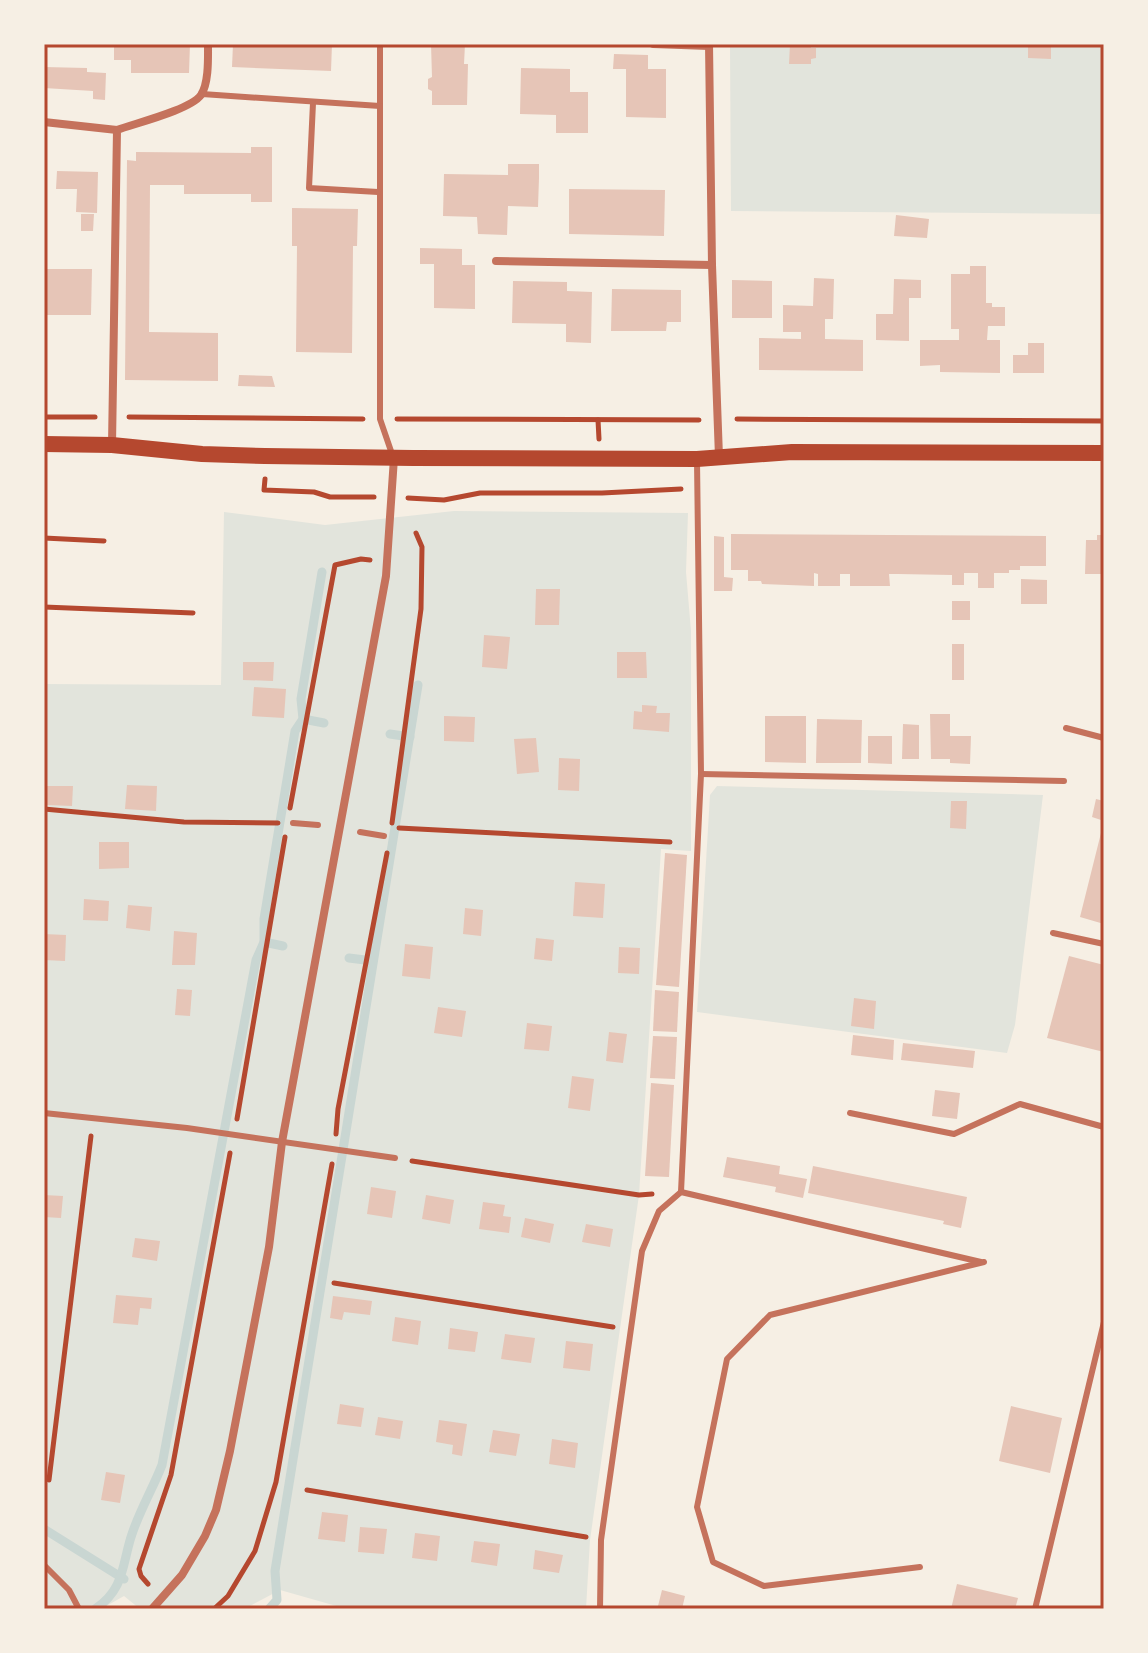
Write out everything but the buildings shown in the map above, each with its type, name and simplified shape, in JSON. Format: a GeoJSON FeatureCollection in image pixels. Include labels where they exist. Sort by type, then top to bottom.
{"type":"FeatureCollection","features":[{"type":"Feature","properties":{"kind":"main road"},"geometry":{"type":"LineString","coordinates":[[44,444],[112,445],[202,454],[394,458],[697,459],[808,452],[1104,453]]}},
{"type":"Feature","properties":{"kind":"street"},"geometry":{"type":"LineString","coordinates":[[44,122],[117,130],[191,103],[202,94],[208,44]]}},
{"type":"Feature","properties":{"kind":"street"},"geometry":{"type":"LineString","coordinates":[[653,44],[709,45],[719,457]]}},
{"type":"Feature","properties":{"kind":"street"},"geometry":{"type":"LineString","coordinates":[[112,445],[117,130]]}},
{"type":"Feature","properties":{"kind":"street"},"geometry":{"type":"LineString","coordinates":[[496,261],[712,265]]}},
{"type":"Feature","properties":{"kind":"street"},"geometry":{"type":"LineString","coordinates":[[152,1609],[182,1575],[205,1536],[216,1510],[230,1451],[266,1261],[282,1142],[386,561],[394,458]]}},
{"type":"Feature","properties":{"kind":"lane"},"geometry":{"type":"LineString","coordinates":[[380,44],[380,419],[394,458]]}},
{"type":"Feature","properties":{"kind":"lane"},"geometry":{"type":"LineString","coordinates":[[202,94],[380,106]]}},
{"type":"Feature","properties":{"kind":"lane"},"geometry":{"type":"LineString","coordinates":[[313,103],[309,188],[378,192]]}},
{"type":"Feature","properties":{"kind":"lane"},"geometry":{"type":"LineString","coordinates":[[600,1609],[601,1540],[642,1251],[659,1211],[681,1192],[701,774],[697,459]]}},
{"type":"Feature","properties":{"kind":"lane"},"geometry":{"type":"LineString","coordinates":[[1066,728],[1104,738]]}},
{"type":"Feature","properties":{"kind":"lane"},"geometry":{"type":"LineString","coordinates":[[701,774],[1064,781]]}},
{"type":"Feature","properties":{"kind":"lane"},"geometry":{"type":"LineString","coordinates":[[293,823],[318,825]]}},
{"type":"Feature","properties":{"kind":"lane"},"geometry":{"type":"LineString","coordinates":[[360,832],[384,836]]}},
{"type":"Feature","properties":{"kind":"lane"},"geometry":{"type":"LineString","coordinates":[[1053,933],[1104,944]]}},
{"type":"Feature","properties":{"kind":"lane"},"geometry":{"type":"LineString","coordinates":[[850,1113],[954,1134],[1020,1104],[1104,1127]]}},
{"type":"Feature","properties":{"kind":"lane"},"geometry":{"type":"LineString","coordinates":[[44,1113],[187,1128],[395,1158]]}},
{"type":"Feature","properties":{"kind":"lane"},"geometry":{"type":"LineString","coordinates":[[681,1192],[984,1262],[770,1315],[727,1359],[697,1507],[713,1562],[764,1586],[920,1567]]}},
{"type":"Feature","properties":{"kind":"lane"},"geometry":{"type":"LineString","coordinates":[[1035,1609],[1104,1322]]}},
{"type":"Feature","properties":{"kind":"lane"},"geometry":{"type":"LineString","coordinates":[[44,1565],[69,1590],[79,1609]]}},
{"type":"Feature","properties":{"kind":"path"},"geometry":{"type":"LineString","coordinates":[[44,417],[1104,421]]}},
{"type":"Feature","properties":{"kind":"path"},"geometry":{"type":"LineString","coordinates":[[264,490],[314,492],[330,497],[444,500],[480,493],[602,493],[696,488]]}},
{"type":"Feature","properties":{"kind":"path"},"geometry":{"type":"LineString","coordinates":[[403,736],[421,609],[422,547],[416,533]]}},
{"type":"Feature","properties":{"kind":"path"},"geometry":{"type":"LineString","coordinates":[[44,538],[104,541]]}},
{"type":"Feature","properties":{"kind":"path"},"geometry":{"type":"LineString","coordinates":[[308,720],[335,565],[361,559],[386,561]]}},
{"type":"Feature","properties":{"kind":"path"},"geometry":{"type":"LineString","coordinates":[[44,607],[193,613]]}},
{"type":"Feature","properties":{"kind":"path"},"geometry":{"type":"LineString","coordinates":[[44,809],[184,822],[279,824]]}},
{"type":"Feature","properties":{"kind":"path"},"geometry":{"type":"LineString","coordinates":[[398,828],[670,842]]}},
{"type":"Feature","properties":{"kind":"path"},"geometry":{"type":"LineString","coordinates":[[148,1584],[139,1569],[171,1475],[228,1135],[268,944]]}},
{"type":"Feature","properties":{"kind":"path"},"geometry":{"type":"LineString","coordinates":[[214,1609],[228,1596],[255,1551],[276,1482],[340,1150],[338,1109],[366,961]]}},
{"type":"Feature","properties":{"kind":"path"},"geometry":{"type":"LineString","coordinates":[[49,1480],[93,1119]]}},
{"type":"Feature","properties":{"kind":"path"},"geometry":{"type":"LineString","coordinates":[[395,1158],[639,1195],[681,1192]]}},
{"type":"Feature","properties":{"kind":"path"},"geometry":{"type":"LineString","coordinates":[[334,1283],[629,1330]]}},
{"type":"Feature","properties":{"kind":"path"},"geometry":{"type":"LineString","coordinates":[[307,1490],[601,1540]]}},
{"type":"Feature","properties":{"kind":"shaded area"},"geometry":{"type":"Polygon","coordinates":[[[730,44],[1104,44],[1104,214],[731,211],[730,44]]]}},
{"type":"Feature","properties":{"kind":"shaded area"},"geometry":{"type":"Polygon","coordinates":[[[454,511],[688,513],[686,572],[691,631],[691,851],[661,849],[639,1195],[590,1540],[586,1609],[347,1609],[280,1590],[244,1609],[140,1609],[124,1596],[101,1609],[44,1609],[44,684],[221,685],[224,512],[325,525],[454,511]]]}},
{"type":"Feature","properties":{"kind":"shaded area"},"geometry":{"type":"Polygon","coordinates":[[[717,786],[1043,795],[1015,1025],[1007,1053],[697,1012],[710,795],[717,786]]]}},
{"type":"Feature","properties":{"kind":"waterway"},"geometry":{"type":"LineString","coordinates":[[95,1609],[105,1602],[117,1585],[135,1525],[162,1465],[256,960],[264,942],[264,919],[295,731],[303,719],[301,699],[322,572]]}},
{"type":"Feature","properties":{"kind":"waterway"},"geometry":{"type":"LineString","coordinates":[[269,1609],[277,1600],[275,1571],[418,685]]}},
{"type":"Feature","properties":{"kind":"waterway"},"geometry":{"type":"LineString","coordinates":[[303,719],[324,723]]}},
{"type":"Feature","properties":{"kind":"waterway"},"geometry":{"type":"LineString","coordinates":[[390,734],[410,737]]}},
{"type":"Feature","properties":{"kind":"waterway"},"geometry":{"type":"LineString","coordinates":[[264,942],[283,946]]}},
{"type":"Feature","properties":{"kind":"waterway"},"geometry":{"type":"LineString","coordinates":[[349,958],[373,961]]}},
{"type":"Feature","properties":{"kind":"waterway"},"geometry":{"type":"LineString","coordinates":[[44,1529],[124,1579]]}}]}
